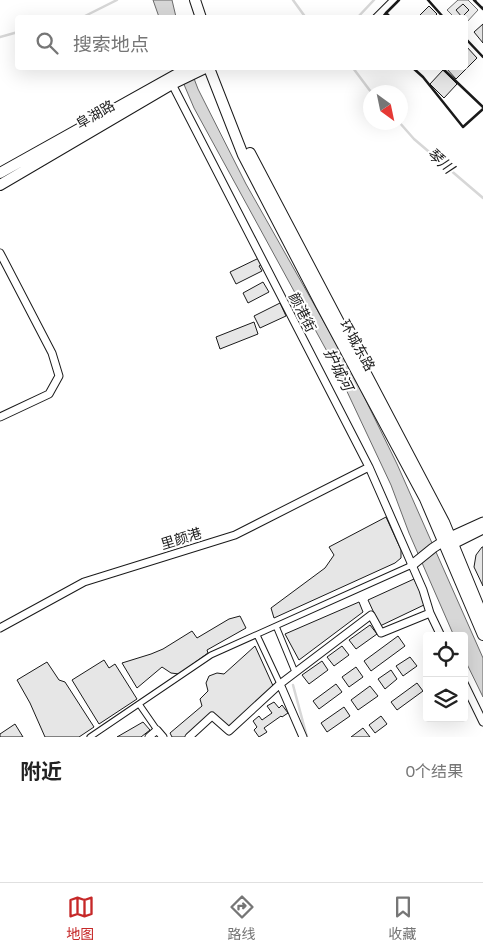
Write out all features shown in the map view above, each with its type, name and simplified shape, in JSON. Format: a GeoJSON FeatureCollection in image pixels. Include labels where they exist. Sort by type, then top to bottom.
{"type":"FeatureCollection","features":[{"type":"Feature","properties":{"kind":"main road"},"geometry":{"type":"LineString","coordinates":[[190,0],[194,15]]}},
{"type":"Feature","properties":{"kind":"main road"},"geometry":{"type":"LineString","coordinates":[[195,0],[200,15]]}},
{"type":"Feature","properties":{"kind":"main road","name":"阜湖路"},"geometry":{"type":"LineString","coordinates":[[0,173],[196,70]]}},
{"type":"Feature","properties":{"kind":"main road","name":"环城东路"},"geometry":{"type":"LineString","coordinates":[[201,70],[320,305],[448,543],[483,617]]}},
{"type":"Feature","properties":{"kind":"main road","name":"环城东路"},"geometry":{"type":"LineString","coordinates":[[217,70],[247,148],[444,522],[448,543],[482,631]]}},
{"type":"Feature","properties":{"kind":"main road","name":"阜湖路"},"geometry":{"type":"LineString","coordinates":[[0,185],[176,80]]}},
{"type":"Feature","properties":{"kind":"street"},"geometry":{"type":"LineString","coordinates":[[379,15],[394,0]]}},
{"type":"Feature","properties":{"kind":"street"},"geometry":{"type":"LineString","coordinates":[[480,0],[483,3]]}},
{"type":"Feature","properties":{"kind":"street","name":"颜港街"},"geometry":{"type":"LineString","coordinates":[[176,80],[368,467],[423,590],[430,613],[439,632]]}},
{"type":"Feature","properties":{"kind":"street"},"geometry":{"type":"LineString","coordinates":[[0,253],[52,353],[59,376],[49,394],[0,417]]}},
{"type":"Feature","properties":{"kind":"street","name":"里颜港"},"geometry":{"type":"LineString","coordinates":[[0,628],[84,582],[235,535],[368,467]]}},
{"type":"Feature","properties":{"kind":"street"},"geometry":{"type":"LineString","coordinates":[[90,737],[211,655],[412,565],[483,522]]}},
{"type":"Feature","properties":{"kind":"street"},"geometry":{"type":"LineString","coordinates":[[448,543],[483,529]]}},
{"type":"Feature","properties":{"kind":"street"},"geometry":{"type":"LineString","coordinates":[[189,737],[212,716],[229,731],[280,684],[371,615],[381,633],[430,613]]}},
{"type":"Feature","properties":{"kind":"street"},"geometry":{"type":"LineString","coordinates":[[276,626],[295,672]]}},
{"type":"Feature","properties":{"kind":"street"},"geometry":{"type":"LineString","coordinates":[[257,635],[302,737]]}},
{"type":"Feature","properties":{"kind":"street"},"geometry":{"type":"LineString","coordinates":[[468,691],[483,722]]}},
{"type":"Feature","properties":{"kind":"street"},"geometry":{"type":"LineString","coordinates":[[139,704],[164,737]]}},
{"type":"Feature","properties":{"kind":"street"},"geometry":{"type":"LineString","coordinates":[[149,737],[157,730]]}},
{"type":"Feature","properties":{"kind":"shaded area"},"geometry":{"type":"Polygon","coordinates":[[[458,0],[468,0],[478,10],[468,21],[468,15],[452,15],[447,10],[458,0]]]}},
{"type":"Feature","properties":{"kind":"water"},"geometry":{"type":"Polygon","coordinates":[[[153,0],[172,0],[176,15],[158,15],[153,0]]]}},
{"type":"Feature","properties":{"kind":"water","name":"护城河"},"geometry":{"type":"Polygon","coordinates":[[[178,70],[191,70],[198,89],[246,184],[350,368],[397,464],[483,658],[483,697],[468,666],[468,632],[452,632],[409,533],[391,485],[335,366],[194,108],[178,70]]]}},
{"type":"Feature","properties":{"kind":"building"},"geometry":{"type":"Polygon","coordinates":[[[463,4],[469,10],[464,15],[460,15],[456,10],[463,4]]]}},
{"type":"Feature","properties":{"kind":"building"},"geometry":{"type":"Polygon","coordinates":[[[429,6],[437,14],[436,15],[420,15],[429,6]]]}},
{"type":"Feature","properties":{"kind":"building"},"geometry":{"type":"Polygon","coordinates":[[[483,24],[483,43],[474,32],[483,24]]]}},
{"type":"Feature","properties":{"kind":"building"},"geometry":{"type":"Polygon","coordinates":[[[468,48],[477,58],[468,67],[468,48]]]}},
{"type":"Feature","properties":{"kind":"building"},"geometry":{"type":"Polygon","coordinates":[[[443,70],[457,84],[444,98],[430,84],[443,70]]]}},
{"type":"Feature","properties":{"kind":"building"},"geometry":{"type":"Polygon","coordinates":[[[448,70],[465,70],[456,79],[448,70]]]}},
{"type":"Feature","properties":{"kind":"building"},"geometry":{"type":"Polygon","coordinates":[[[259,258],[262,264],[259,266],[262,271],[236,284],[230,272],[259,258]]]}},
{"type":"Feature","properties":{"kind":"building"},"geometry":{"type":"Polygon","coordinates":[[[263,282],[269,292],[248,303],[243,293],[263,282]]]}},
{"type":"Feature","properties":{"kind":"building"},"geometry":{"type":"Polygon","coordinates":[[[280,303],[286,316],[260,328],[254,316],[280,303]]]}},
{"type":"Feature","properties":{"kind":"building"},"geometry":{"type":"Polygon","coordinates":[[[254,322],[258,334],[220,349],[216,337],[254,322]]]}},
{"type":"Feature","properties":{"kind":"building"},"geometry":{"type":"Polygon","coordinates":[[[386,517],[401,550],[401,558],[395,563],[274,618],[271,608],[325,568],[334,555],[329,547],[386,517]]]}},
{"type":"Feature","properties":{"kind":"building"},"geometry":{"type":"Polygon","coordinates":[[[482,547],[483,586],[474,567],[476,555],[482,547]]]}},
{"type":"Feature","properties":{"kind":"building"},"geometry":{"type":"Polygon","coordinates":[[[414,579],[426,604],[380,626],[368,600],[414,579]]]}},
{"type":"Feature","properties":{"kind":"building"},"geometry":{"type":"Polygon","coordinates":[[[359,602],[363,612],[299,660],[285,634],[359,602]]]}},
{"type":"Feature","properties":{"kind":"building"},"geometry":{"type":"Polygon","coordinates":[[[240,616],[246,628],[207,650],[208,653],[179,674],[171,673],[162,667],[137,688],[122,663],[163,649],[192,631],[197,638],[229,619],[240,616]]]}},
{"type":"Feature","properties":{"kind":"building"},"geometry":{"type":"Polygon","coordinates":[[[370,625],[377,634],[356,649],[349,640],[370,625]]]}},
{"type":"Feature","properties":{"kind":"building"},"geometry":{"type":"Polygon","coordinates":[[[398,636],[405,646],[371,671],[364,661],[398,636]]]}},
{"type":"Feature","properties":{"kind":"building"},"geometry":{"type":"Polygon","coordinates":[[[255,646],[274,688],[228,728],[212,712],[185,737],[172,737],[170,733],[202,706],[200,699],[208,691],[206,683],[209,676],[217,673],[224,674],[255,646]]]}},
{"type":"Feature","properties":{"kind":"building"},"geometry":{"type":"Polygon","coordinates":[[[342,646],[349,655],[334,666],[327,657],[342,646]]]}},
{"type":"Feature","properties":{"kind":"building"},"geometry":{"type":"Polygon","coordinates":[[[410,657],[417,666],[403,676],[396,666],[410,657]]]}},
{"type":"Feature","properties":{"kind":"building"},"geometry":{"type":"Polygon","coordinates":[[[104,660],[109,668],[115,664],[137,699],[99,724],[72,680],[104,660]]]}},
{"type":"Feature","properties":{"kind":"building"},"geometry":{"type":"Polygon","coordinates":[[[322,661],[328,670],[309,684],[302,675],[322,661]]]}},
{"type":"Feature","properties":{"kind":"building"},"geometry":{"type":"Polygon","coordinates":[[[47,662],[59,680],[65,682],[94,727],[79,737],[45,737],[30,703],[17,680],[47,662]]]}},
{"type":"Feature","properties":{"kind":"building"},"geometry":{"type":"Polygon","coordinates":[[[356,667],[363,677],[349,687],[342,677],[356,667]]]}},
{"type":"Feature","properties":{"kind":"building"},"geometry":{"type":"Polygon","coordinates":[[[391,670],[397,679],[385,689],[378,679],[391,670]]]}},
{"type":"Feature","properties":{"kind":"building"},"geometry":{"type":"Polygon","coordinates":[[[417,683],[423,691],[397,710],[391,702],[417,683]]]}},
{"type":"Feature","properties":{"kind":"building"},"geometry":{"type":"Polygon","coordinates":[[[336,684],[342,692],[319,709],[313,701],[336,684]]]}},
{"type":"Feature","properties":{"kind":"building"},"geometry":{"type":"Polygon","coordinates":[[[370,686],[378,696],[358,710],[351,700],[370,686]]]}},
{"type":"Feature","properties":{"kind":"building"},"geometry":{"type":"Polygon","coordinates":[[[274,702],[279,708],[282,705],[288,713],[264,728],[267,732],[259,737],[254,730],[257,727],[253,721],[259,716],[262,720],[272,713],[267,706],[274,702]]]}},
{"type":"Feature","properties":{"kind":"building"},"geometry":{"type":"Polygon","coordinates":[[[344,707],[350,716],[327,732],[321,723],[344,707]]]}},
{"type":"Feature","properties":{"kind":"building"},"geometry":{"type":"Polygon","coordinates":[[[381,716],[387,724],[375,733],[369,725],[381,716]]]}},
{"type":"Feature","properties":{"kind":"building"},"geometry":{"type":"Polygon","coordinates":[[[143,722],[150,730],[141,737],[117,737],[143,722]]]}},
{"type":"Feature","properties":{"kind":"building"},"geometry":{"type":"Polygon","coordinates":[[[15,724],[23,737],[0,737],[0,734],[15,724]]]}},
{"type":"Feature","properties":{"kind":"building"},"geometry":{"type":"Polygon","coordinates":[[[363,728],[370,737],[351,737],[363,728]]]}},
{"type":"Feature","properties":{"kind":"waterway"},"geometry":{"type":"LineString","coordinates":[[87,15],[117,0]]}},
{"type":"Feature","properties":{"kind":"waterway","name":"琴川"},"geometry":{"type":"LineString","coordinates":[[293,0],[304,15]]}},
{"type":"Feature","properties":{"kind":"waterway"},"geometry":{"type":"LineString","coordinates":[[360,15],[374,0]]}},
{"type":"Feature","properties":{"kind":"waterway"},"geometry":{"type":"LineString","coordinates":[[0,37],[15,33]]}},
{"type":"Feature","properties":{"kind":"waterway","name":"琴川"},"geometry":{"type":"LineString","coordinates":[[354,70],[366,85]]}},
{"type":"Feature","properties":{"kind":"waterway","name":"琴川"},"geometry":{"type":"LineString","coordinates":[[406,130],[483,198]]}},
{"type":"Feature","properties":{"kind":"waterway"},"geometry":{"type":"LineString","coordinates":[[293,685],[307,737]]}},
{"type":"Feature","properties":{"kind":"wall"},"geometry":{"type":"LineString","coordinates":[[388,15],[386,13],[399,0]]}},
{"type":"Feature","properties":{"kind":"wall"},"geometry":{"type":"LineString","coordinates":[[428,0],[441,15]]}},
{"type":"Feature","properties":{"kind":"wall"},"geometry":{"type":"LineString","coordinates":[[474,0],[483,9]]}},
{"type":"Feature","properties":{"kind":"wall"},"geometry":{"type":"LineString","coordinates":[[468,41],[483,57]]}},
{"type":"Feature","properties":{"kind":"wall"},"geometry":{"type":"LineString","coordinates":[[415,70],[463,127],[483,109]]}},
{"type":"Feature","properties":{"kind":"wall"},"geometry":{"type":"LineString","coordinates":[[444,70],[483,107]]}}]}
